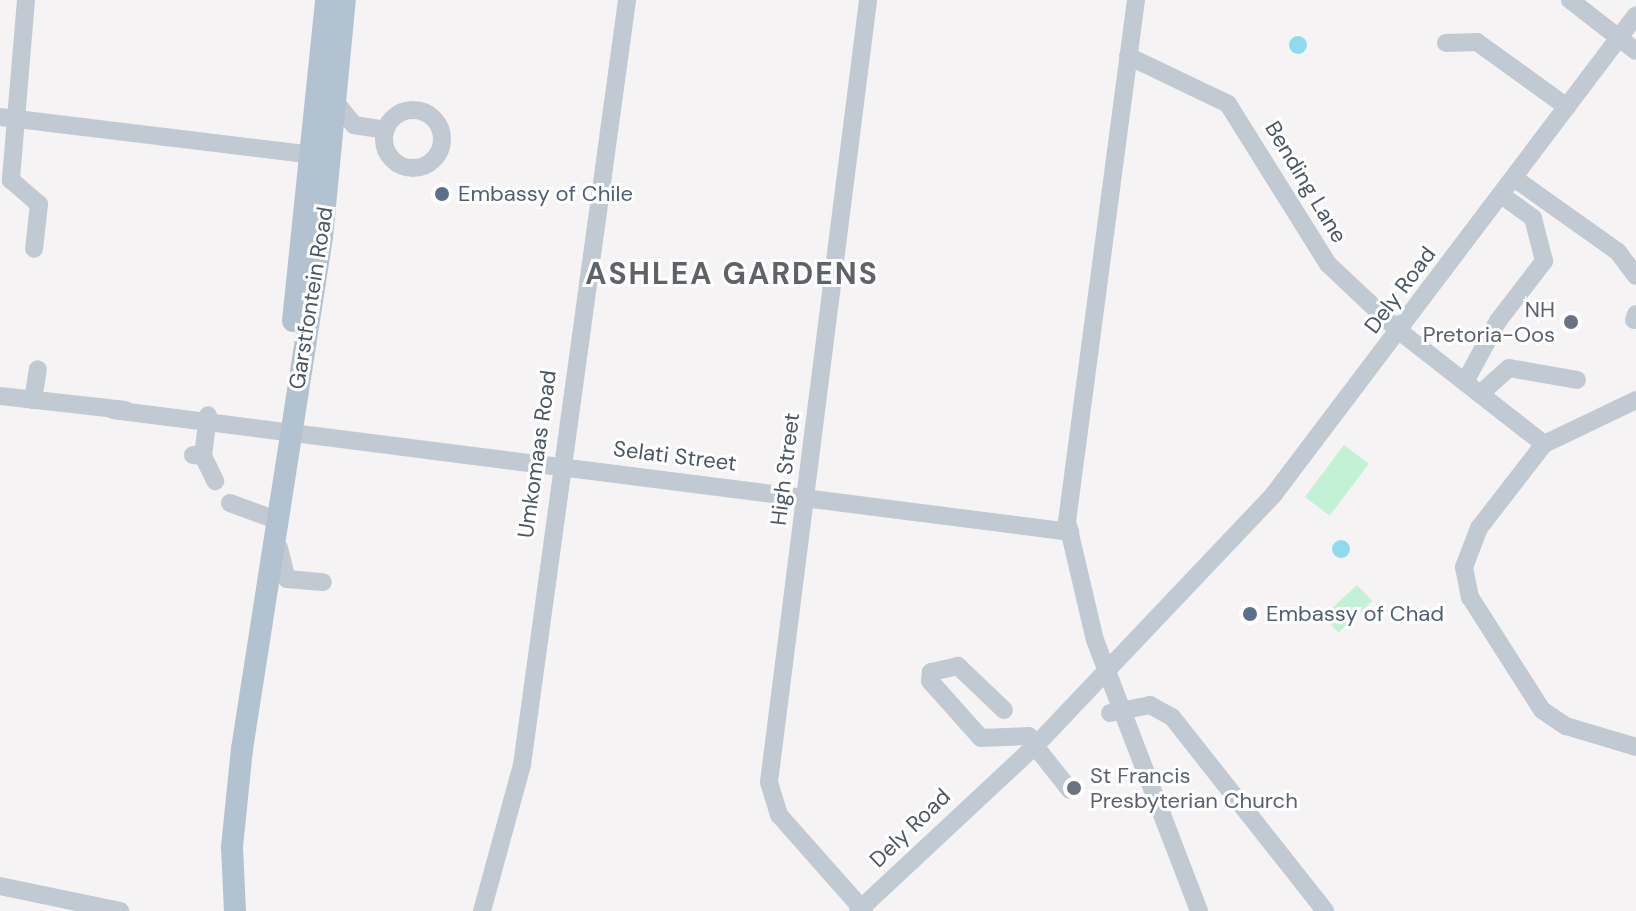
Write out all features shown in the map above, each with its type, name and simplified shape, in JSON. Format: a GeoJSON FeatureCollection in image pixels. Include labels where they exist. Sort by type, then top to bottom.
{"type":"FeatureCollection","features":[{"type":"Feature","properties":{"kind":"main road","name":"Garstfontein Road"},"geometry":{"type":"LineString","coordinates":[[235,911],[234,829],[285,428],[326,0]]}},
{"type":"Feature","properties":{"kind":"main road","name":"Garstfontein Road"},"geometry":{"type":"LineString","coordinates":[[285,428],[333,140],[345,0]]}},
{"type":"Feature","properties":{"kind":"street"},"geometry":{"type":"LineString","coordinates":[[26,0],[8,118],[11,180],[39,204],[34,249]]}},
{"type":"Feature","properties":{"kind":"street","name":"Umkomaas Road"},"geometry":{"type":"LineString","coordinates":[[482,911],[517,796],[559,465],[627,0]]}},
{"type":"Feature","properties":{"kind":"street","name":"High Street"},"geometry":{"type":"LineString","coordinates":[[861,910],[770,796],[868,0]]}},
{"type":"Feature","properties":{"kind":"street"},"geometry":{"type":"LineString","coordinates":[[1136,0],[1066,528],[1065,575],[1114,711],[1199,911]]}},
{"type":"Feature","properties":{"kind":"street"},"geometry":{"type":"LineString","coordinates":[[1570,0],[1636,51]]}},
{"type":"Feature","properties":{"kind":"street","name":"Dely Road"},"geometry":{"type":"LineString","coordinates":[[861,910],[995,779],[1099,669],[1191,584],[1274,494],[1636,15]]}},
{"type":"Feature","properties":{"kind":"street"},"geometry":{"type":"LineString","coordinates":[[1446,43],[1477,42],[1567,107]]}},
{"type":"Feature","properties":{"kind":"street","name":"Bending Lane"},"geometry":{"type":"LineString","coordinates":[[1128,56],[1228,104],[1328,264],[1398,330],[1544,444]]}},
{"type":"Feature","properties":{"kind":"street"},"geometry":{"type":"LineString","coordinates":[[333,140],[385,135],[354,125],[337,104]]}},
{"type":"Feature","properties":{"kind":"street"},"geometry":{"type":"LineString","coordinates":[[8,118],[147,127],[312,155]]}},
{"type":"Feature","properties":{"kind":"street"},"geometry":{"type":"LineString","coordinates":[[1514,178],[1618,252],[1636,276]]}},
{"type":"Feature","properties":{"kind":"street"},"geometry":{"type":"LineString","coordinates":[[1473,388],[1498,321],[1544,261],[1533,218],[1501,195]]}},
{"type":"Feature","properties":{"kind":"street"},"geometry":{"type":"LineString","coordinates":[[1473,388],[1509,368],[1577,380]]}},
{"type":"Feature","properties":{"kind":"street"},"geometry":{"type":"LineString","coordinates":[[33,400],[38,369]]}},
{"type":"Feature","properties":{"kind":"street","name":"Selati Street"},"geometry":{"type":"LineString","coordinates":[[0,396],[285,428],[1066,528]]}},
{"type":"Feature","properties":{"kind":"street"},"geometry":{"type":"LineString","coordinates":[[1636,400],[1544,444],[1472,539],[1466,589],[1542,710],[1566,726],[1636,747]]}},
{"type":"Feature","properties":{"kind":"street"},"geometry":{"type":"LineString","coordinates":[[208,420],[198,456],[215,481]]}},
{"type":"Feature","properties":{"kind":"street"},"geometry":{"type":"LineString","coordinates":[[230,503],[273,520],[287,579]]}},
{"type":"Feature","properties":{"kind":"street"},"geometry":{"type":"LineString","coordinates":[[263,602],[287,579],[323,582]]}},
{"type":"Feature","properties":{"kind":"street"},"geometry":{"type":"LineString","coordinates":[[1004,710],[958,666],[931,672],[930,681],[958,713],[989,741],[1032,741],[1070,790]]}},
{"type":"Feature","properties":{"kind":"street"},"geometry":{"type":"LineString","coordinates":[[958,713],[983,690]]}},
{"type":"Feature","properties":{"kind":"street"},"geometry":{"type":"LineString","coordinates":[[1114,711],[1150,705],[1172,717],[1325,911]]}},
{"type":"Feature","properties":{"kind":"street"},"geometry":{"type":"LineString","coordinates":[[0,886],[75,907],[120,911]]}},
{"type":"Feature","properties":{"kind":"green space"},"geometry":{"type":"Polygon","coordinates":[[[1344,445],[1369,464],[1330,516],[1305,497],[1344,445]]]}},
{"type":"Feature","properties":{"kind":"green space"},"geometry":{"type":"Polygon","coordinates":[[[1357,585],[1372,601],[1338,632],[1323,616],[1357,585]]]}},
{"type":"Feature","properties":{"kind":"water"},"geometry":{"type":"Polygon","coordinates":[[[1298,36],[1307,45],[1298,54],[1289,45],[1298,36]]]}},
{"type":"Feature","properties":{"kind":"water"},"geometry":{"type":"Polygon","coordinates":[[[1337,540],[1345,540],[1350,549],[1348,556],[1337,558],[1332,553],[1332,545],[1337,540]]]}},
{"type":"Feature","properties":{"kind":"place","name":"Embassy of Chile"},"geometry":{"type":"Point","coordinates":[442,194]}},
{"type":"Feature","properties":{"kind":"place","name":"NH Pretoria-Oos"},"geometry":{"type":"Point","coordinates":[1571,322]}},
{"type":"Feature","properties":{"kind":"place","name":"Embassy of Chad"},"geometry":{"type":"Point","coordinates":[1250,614]}},
{"type":"Feature","properties":{"kind":"place","name":"St Francis Presbyterian Church"},"geometry":{"type":"Point","coordinates":[1074,788]}},
{"type":"Feature","properties":{"kind":"district","name":"ASHLEA GARDENS"},"geometry":{"type":"Point","coordinates":[732,274]}}]}
